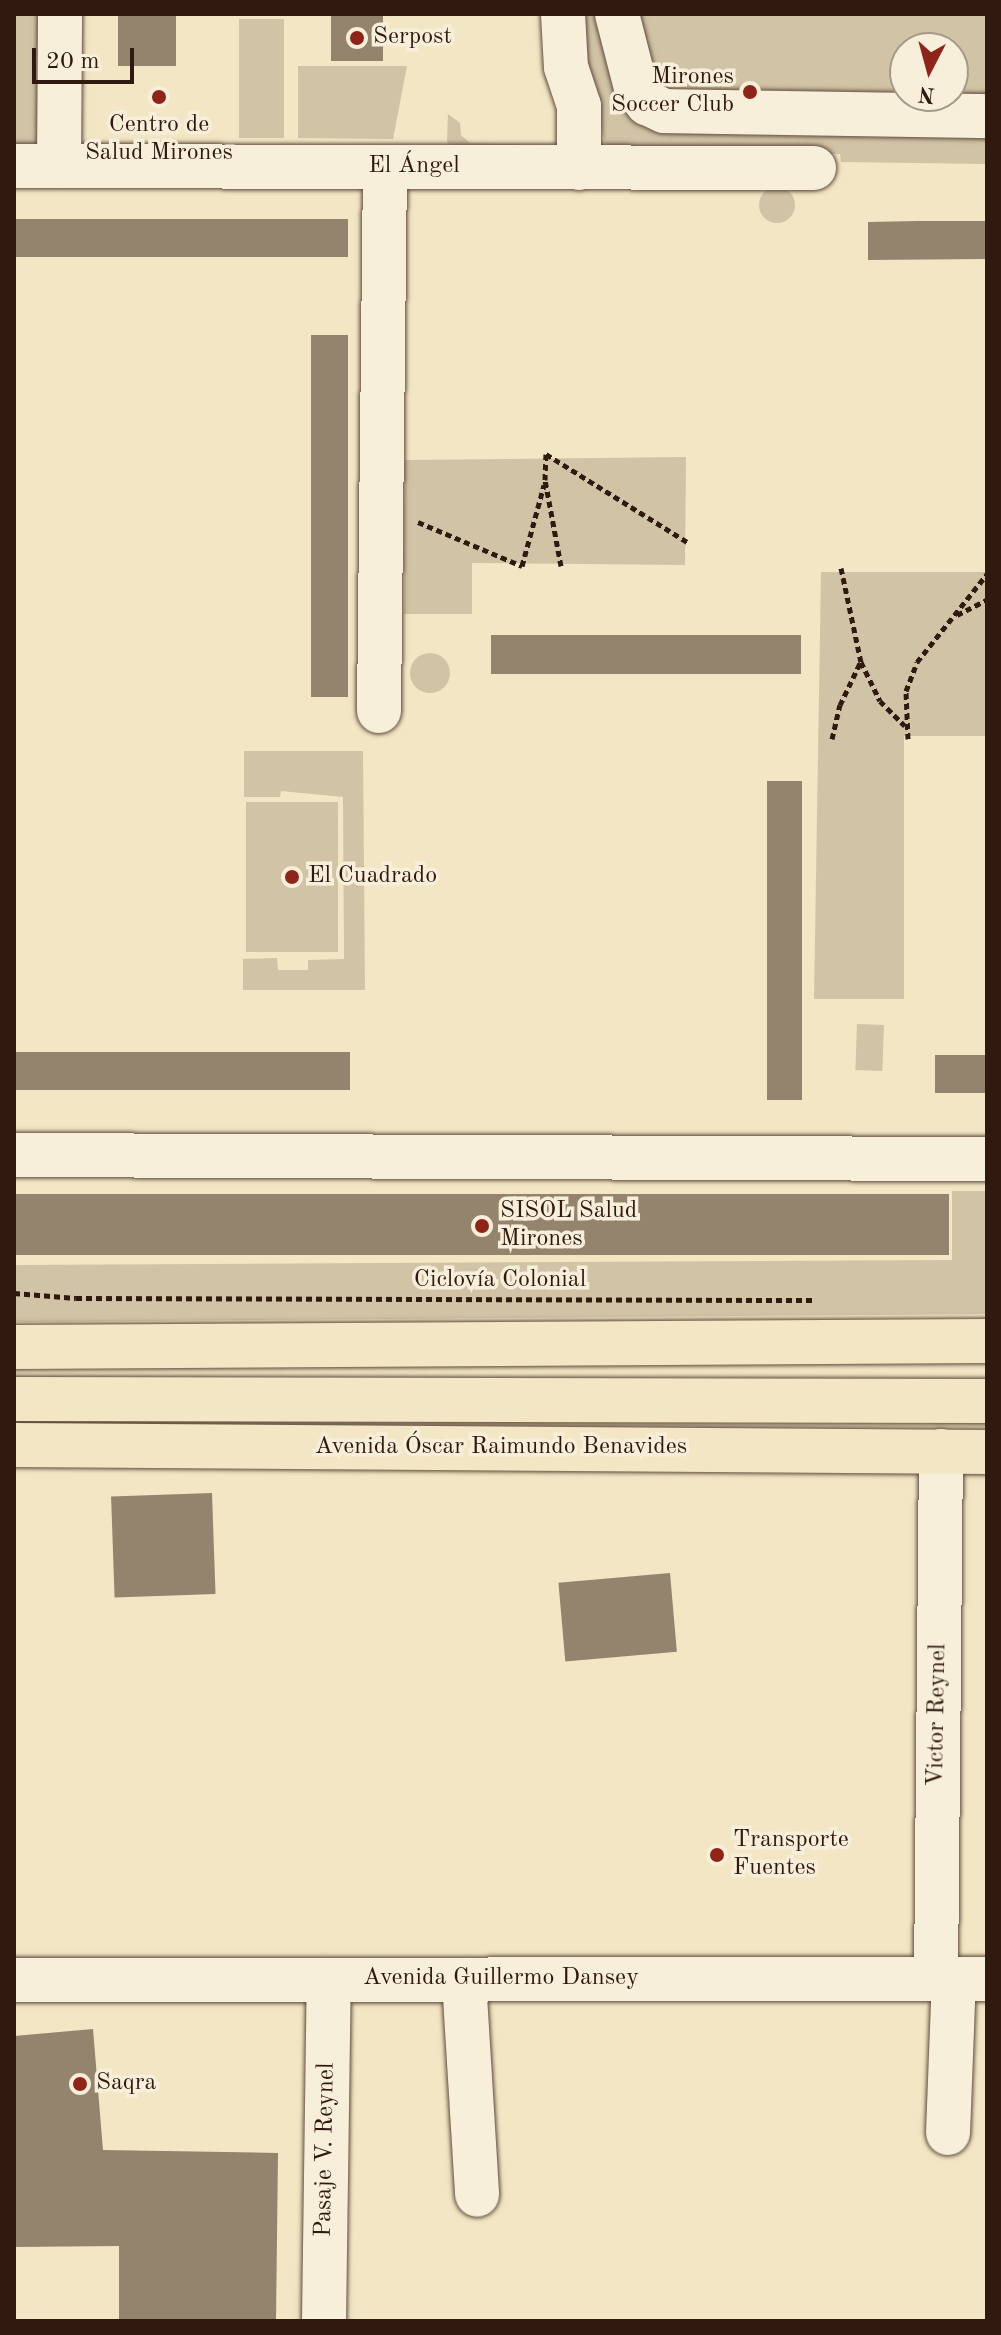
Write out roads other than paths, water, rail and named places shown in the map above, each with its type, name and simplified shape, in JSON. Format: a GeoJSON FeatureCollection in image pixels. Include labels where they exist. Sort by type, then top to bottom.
{"type":"FeatureCollection","features":[{"type":"Feature","properties":{"kind":"main road"},"geometry":{"type":"LineString","coordinates":[[14,1347],[987,1341]]}},
{"type":"Feature","properties":{"kind":"main road","name":"Avenida Óscar Raimundo Benavides"},"geometry":{"type":"LineString","coordinates":[[14,1399],[987,1401]]}},
{"type":"Feature","properties":{"kind":"main road","name":"Avenida Óscar Raimundo Benavides"},"geometry":{"type":"LineString","coordinates":[[14,1445],[987,1452]]}},
{"type":"Feature","properties":{"kind":"street"},"geometry":{"type":"LineString","coordinates":[[59,166],[60,14]]}},
{"type":"Feature","properties":{"kind":"street"},"geometry":{"type":"LineString","coordinates":[[563,14],[566,67],[579,106],[579,168]]}},
{"type":"Feature","properties":{"kind":"street"},"geometry":{"type":"LineString","coordinates":[[617,14],[636,88],[647,103],[664,111],[987,116]]}},
{"type":"Feature","properties":{"kind":"street","name":"El Ángel"},"geometry":{"type":"LineString","coordinates":[[14,166],[814,168]]}},
{"type":"Feature","properties":{"kind":"street"},"geometry":{"type":"LineString","coordinates":[[379,711],[385,167]]}},
{"type":"Feature","properties":{"kind":"street"},"geometry":{"type":"LineString","coordinates":[[14,1155],[987,1159]]}},
{"type":"Feature","properties":{"kind":"street","name":"Victor Reynel"},"geometry":{"type":"LineString","coordinates":[[941,1451],[959,1979],[948,2133]]}},
{"type":"Feature","properties":{"kind":"street","name":"Avenida Guillermo Dansey"},"geometry":{"type":"LineString","coordinates":[[14,1980],[959,1979]]}},
{"type":"Feature","properties":{"kind":"street","name":"Pasaje V. Reynel"},"geometry":{"type":"LineString","coordinates":[[324,2321],[329,1980]]}},
{"type":"Feature","properties":{"kind":"street"},"geometry":{"type":"LineString","coordinates":[[464,1980],[477,2195]]}},
{"type":"Feature","properties":{"kind":"place","name":"Serpost"},"geometry":{"type":"Point","coordinates":[357,38]}},
{"type":"Feature","properties":{"kind":"place","name":"Mirones Soccer Club"},"geometry":{"type":"Point","coordinates":[750,92]}},
{"type":"Feature","properties":{"kind":"place","name":"Centro de Salud Mirones"},"geometry":{"type":"Point","coordinates":[159,97]}},
{"type":"Feature","properties":{"kind":"place","name":"El Cuadrado"},"geometry":{"type":"Point","coordinates":[292,877]}},
{"type":"Feature","properties":{"kind":"place","name":"SISOL Salud Mirones"},"geometry":{"type":"Point","coordinates":[482,1226]}},
{"type":"Feature","properties":{"kind":"place","name":"Transporte Fuentes"},"geometry":{"type":"Point","coordinates":[717,1855]}},
{"type":"Feature","properties":{"kind":"place","name":"Saqra"},"geometry":{"type":"Point","coordinates":[80,2084]}}]}
